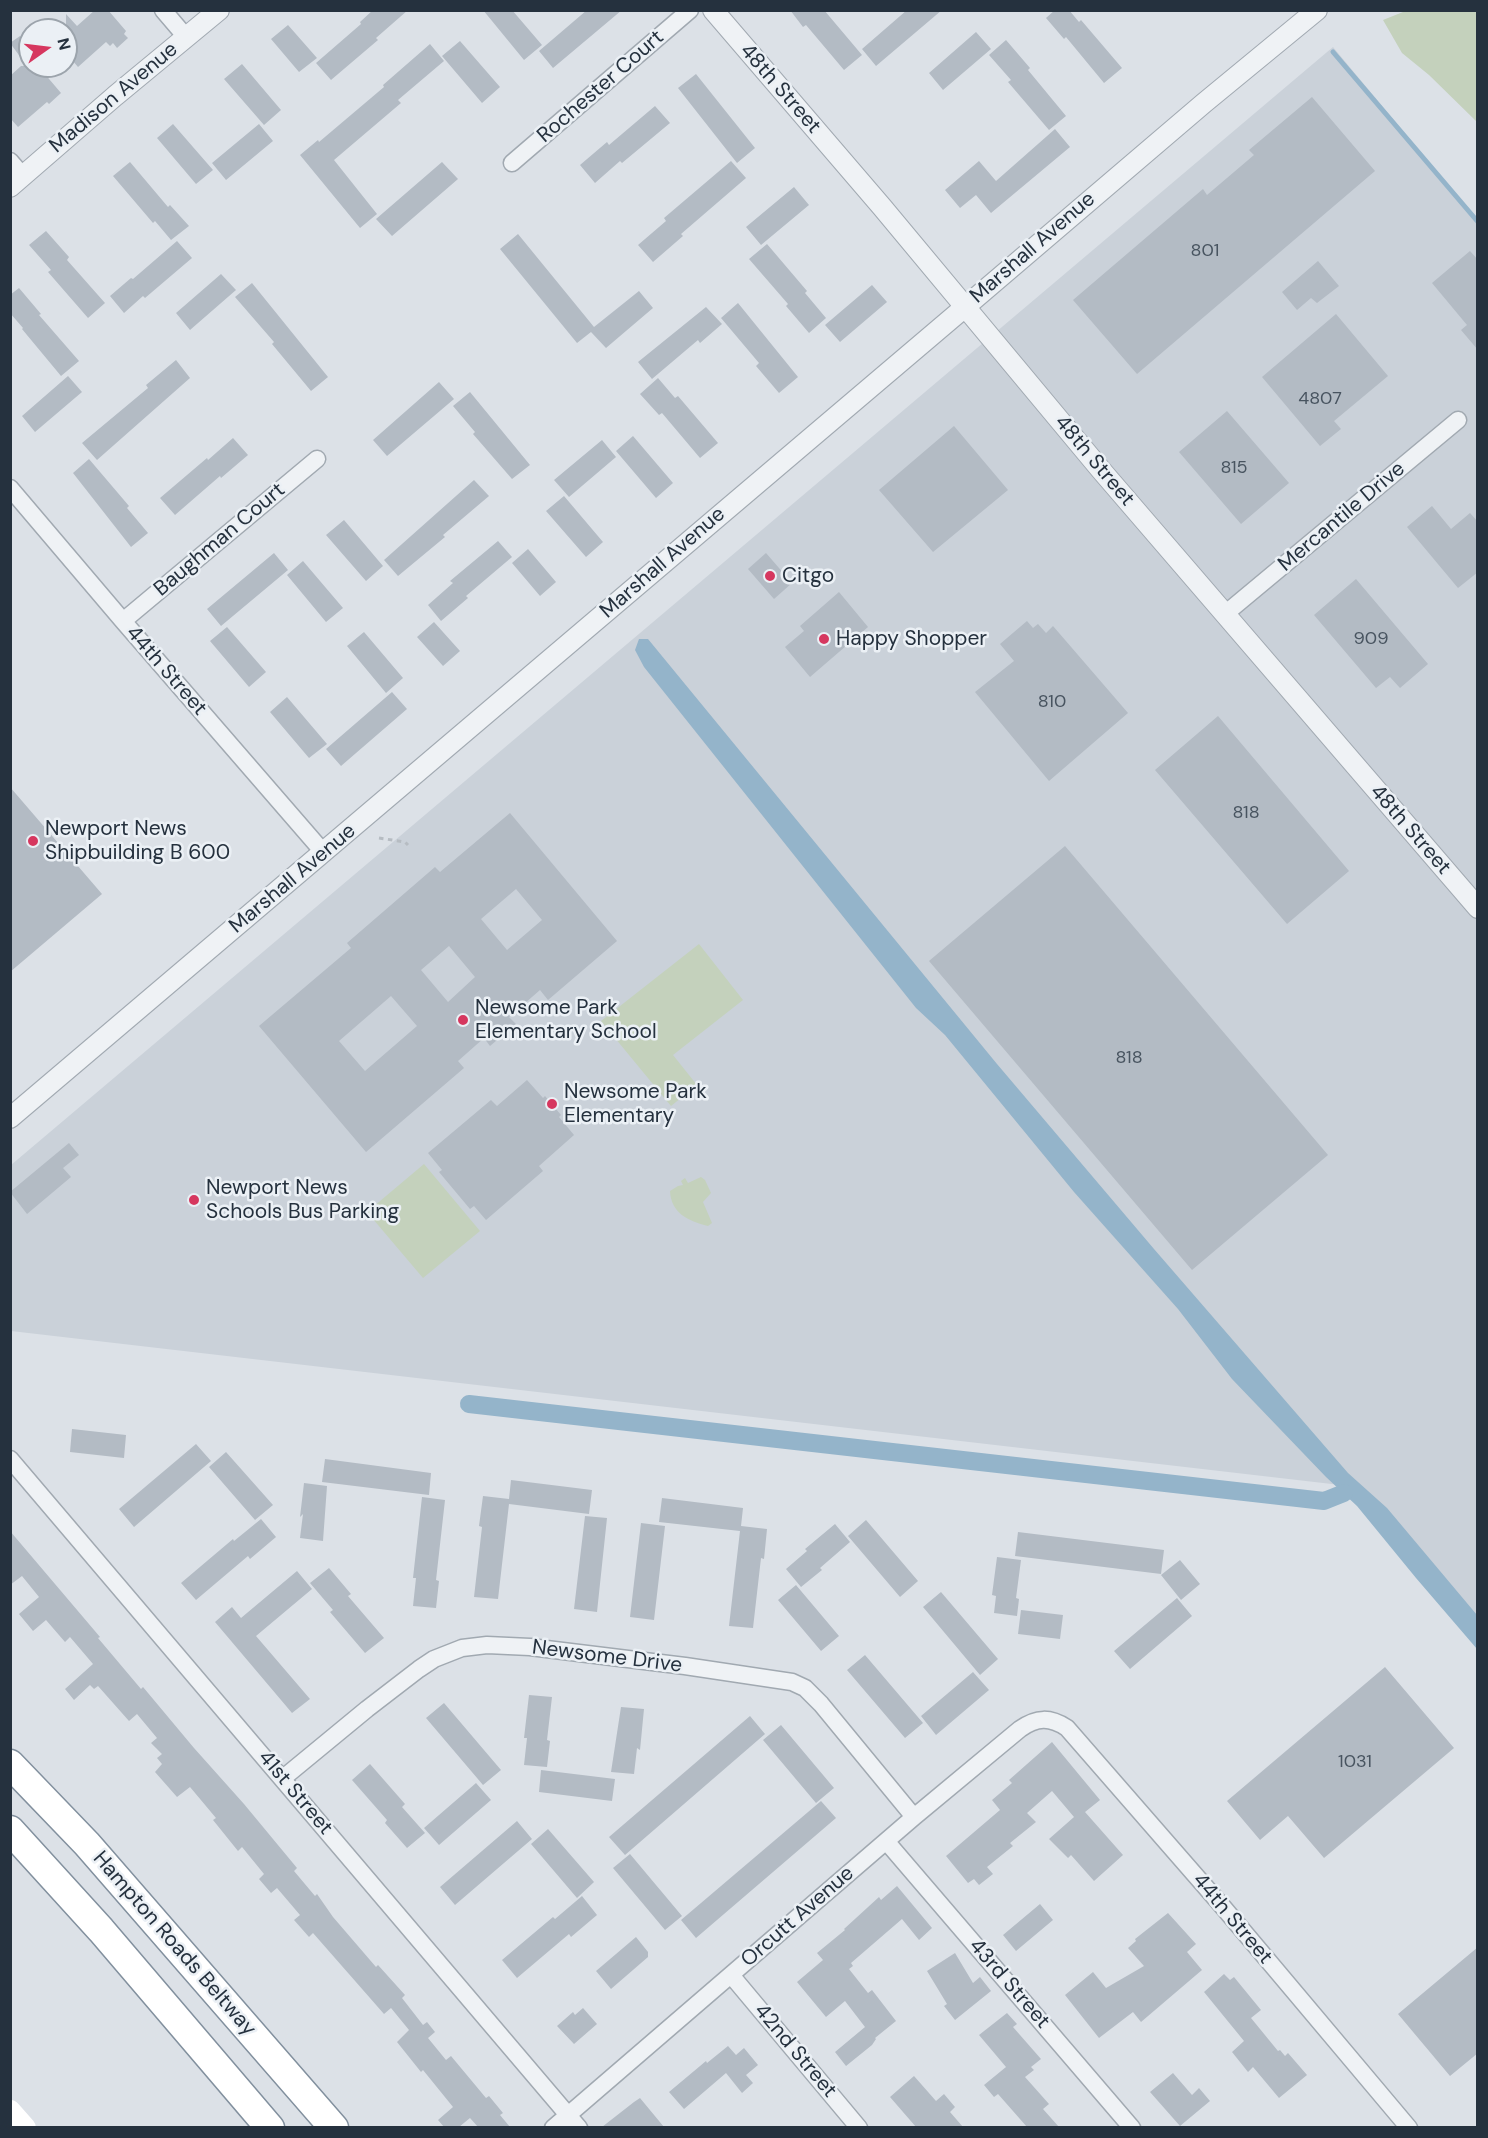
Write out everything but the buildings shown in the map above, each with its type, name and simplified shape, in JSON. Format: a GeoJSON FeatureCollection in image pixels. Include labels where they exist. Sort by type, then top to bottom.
{"type":"FeatureCollection","features":[{"type":"Feature","properties":{"kind":"highway","name":"Hampton Roads Beltway"},"geometry":{"type":"LineString","coordinates":[[10,1764],[87,1844],[331,2123]]}},
{"type":"Feature","properties":{"kind":"highway"},"geometry":{"type":"LineString","coordinates":[[10,1830],[101,1930],[270,2127]]}},
{"type":"Feature","properties":{"kind":"main road"},"geometry":{"type":"LineString","coordinates":[[10,2110],[25,2127]]}},
{"type":"Feature","properties":{"kind":"street"},"geometry":{"type":"LineString","coordinates":[[163,10],[186,37]]}},
{"type":"Feature","properties":{"kind":"street","name":"Madison Avenue"},"geometry":{"type":"LineString","coordinates":[[15,175],[219,10]]}},
{"type":"Feature","properties":{"kind":"street","name":"Rochester Court"},"geometry":{"type":"LineString","coordinates":[[512,164],[690,10]]}},
{"type":"Feature","properties":{"kind":"street","name":"48th Street"},"geometry":{"type":"LineString","coordinates":[[713,10],[1101,470],[1478,908]]}},
{"type":"Feature","properties":{"kind":"street","name":"Marshall Avenue"},"geometry":{"type":"LineString","coordinates":[[10,1118],[1176,126],[1317,10]]}},
{"type":"Feature","properties":{"kind":"street","name":"Mercantile Drive"},"geometry":{"type":"LineString","coordinates":[[1226,614],[1458,420]]}},
{"type":"Feature","properties":{"kind":"street","name":"Baughman Court"},"geometry":{"type":"LineString","coordinates":[[123,621],[317,459]]}},
{"type":"Feature","properties":{"kind":"street","name":"44th Street"},"geometry":{"type":"LineString","coordinates":[[10,488],[324,853]]}},
{"type":"Feature","properties":{"kind":"street","name":"41st Street"},"geometry":{"type":"LineString","coordinates":[[10,1459],[579,2127]]}},
{"type":"Feature","properties":{"kind":"street","name":"Newsome Drive"},"geometry":{"type":"LineString","coordinates":[[282,1779],[367,1709],[434,1659],[462,1648],[487,1645],[530,1647],[792,1682],[805,1688],[821,1704],[914,1817]]}},
{"type":"Feature","properties":{"kind":"street","name":"44th Street"},"geometry":{"type":"LineString","coordinates":[[1049,1719],[1068,1728],[1409,2127]]}},
{"type":"Feature","properties":{"kind":"street","name":"Orcutt Avenue"},"geometry":{"type":"LineString","coordinates":[[553,2127],[914,1817],[1029,1722],[1049,1719]]}},
{"type":"Feature","properties":{"kind":"street","name":"43rd Street"},"geometry":{"type":"LineString","coordinates":[[886,1841],[1132,2127]]}},
{"type":"Feature","properties":{"kind":"street","name":"42nd Street"},"geometry":{"type":"LineString","coordinates":[[731,1975],[859,2127]]}},
{"type":"Feature","properties":{"kind":"path"},"geometry":{"type":"LineString","coordinates":[[379,838],[405,842],[408,845]]}},
{"type":"Feature","properties":{"kind":"shaded area"},"geometry":{"type":"Polygon","coordinates":[[[1333,47],[1477,220],[1477,1630],[1349,1486],[11,1331],[11,1165],[1333,47]]]}},
{"type":"Feature","properties":{"kind":"green space"},"geometry":{"type":"Polygon","coordinates":[[[1408,10],[1477,11],[1477,122],[1429,75],[1402,53],[1383,20],[1408,10]]]}},
{"type":"Feature","properties":{"kind":"green space"},"geometry":{"type":"Polygon","coordinates":[[[699,944],[743,1000],[673,1055],[697,1085],[671,1106],[601,1021],[699,944]]]}},
{"type":"Feature","properties":{"kind":"green space"},"geometry":{"type":"Polygon","coordinates":[[[424,1164],[480,1231],[423,1278],[367,1212],[424,1164]]]}},
{"type":"Feature","properties":{"kind":"green space"},"geometry":{"type":"Polygon","coordinates":[[[701,1177],[705,1180],[711,1193],[703,1202],[712,1223],[708,1226],[687,1219],[677,1210],[671,1199],[670,1191],[683,1185],[681,1181],[685,1178],[688,1183],[701,1177]]]}},
{"type":"Feature","properties":{"kind":"water"},"geometry":{"type":"Polygon","coordinates":[[[639,639],[648,639],[997,1064],[1154,1249],[1348,1473],[1387,1508],[1477,1615],[1477,1649],[1357,1506],[1232,1379],[1178,1309],[1074,1192],[945,1035],[916,1008],[644,667],[635,650],[639,639]]]}},
{"type":"Feature","properties":{"kind":"waterway"},"geometry":{"type":"LineString","coordinates":[[1333,52],[1478,222]]}},
{"type":"Feature","properties":{"kind":"waterway"},"geometry":{"type":"LineString","coordinates":[[469,1404],[1324,1501],[1344,1493]]}},
{"type":"Feature","properties":{"kind":"place","name":"Citgo"},"geometry":{"type":"Point","coordinates":[770,576]}},
{"type":"Feature","properties":{"kind":"place","name":"Happy Shopper"},"geometry":{"type":"Point","coordinates":[824,639]}},
{"type":"Feature","properties":{"kind":"place","name":"Newport News Shipbuilding B 600"},"geometry":{"type":"Point","coordinates":[33,841]}},
{"type":"Feature","properties":{"kind":"place","name":"Newsome Park Elementary School"},"geometry":{"type":"Point","coordinates":[463,1020]}},
{"type":"Feature","properties":{"kind":"place","name":"Newsome Park Elementary"},"geometry":{"type":"Point","coordinates":[552,1104]}},
{"type":"Feature","properties":{"kind":"place","name":"Newport News Schools Bus Parking"},"geometry":{"type":"Point","coordinates":[194,1200]}}]}
